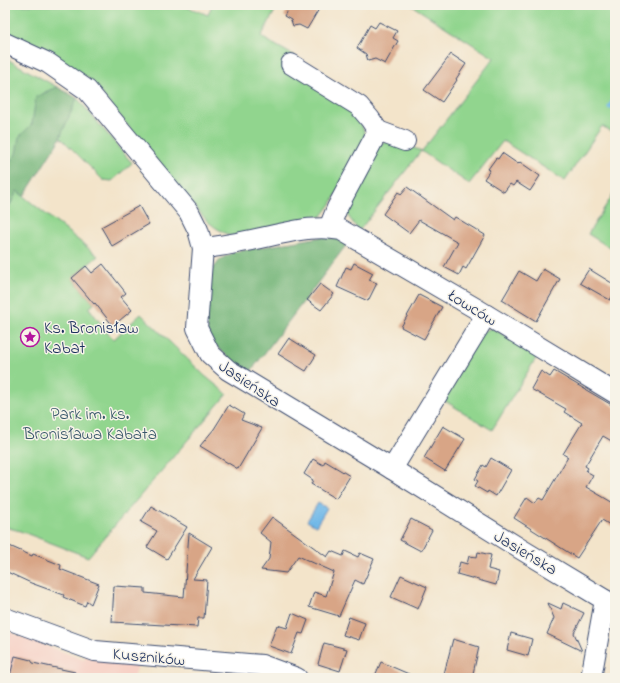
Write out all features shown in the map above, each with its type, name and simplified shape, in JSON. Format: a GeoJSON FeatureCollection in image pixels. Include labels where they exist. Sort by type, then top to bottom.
{"type":"FeatureCollection","features":[{"type":"Feature","properties":{"kind":"street","name":"Jasieńska"},"geometry":{"type":"LineString","coordinates":[[5,43],[48,63],[87,90],[189,212],[198,230],[203,248],[197,328],[210,354],[228,370],[610,603]]}},
{"type":"Feature","properties":{"kind":"street"},"geometry":{"type":"LineString","coordinates":[[290,64],[359,106],[378,131],[405,141]]}},
{"type":"Feature","properties":{"kind":"street"},"geometry":{"type":"LineString","coordinates":[[329,228],[337,208],[378,131]]}},
{"type":"Feature","properties":{"kind":"street","name":"Łowców"},"geometry":{"type":"LineString","coordinates":[[203,248],[225,246],[312,228],[341,230],[615,393]]}},
{"type":"Feature","properties":{"kind":"street"},"geometry":{"type":"LineString","coordinates":[[392,469],[486,315]]}},
{"type":"Feature","properties":{"kind":"street"},"geometry":{"type":"LineString","coordinates":[[592,678],[610,603]]}},
{"type":"Feature","properties":{"kind":"street","name":"Kuszników"},"geometry":{"type":"LineString","coordinates":[[5,618],[95,651],[262,665],[297,678]]}},
{"type":"Feature","properties":{"kind":"shaded area"},"geometry":{"type":"Polygon","coordinates":[[[5,630],[84,660],[85,656],[139,661],[134,678],[5,678],[5,630]]]}},
{"type":"Feature","properties":{"kind":"green space"},"geometry":{"type":"Polygon","coordinates":[[[5,5],[182,5],[208,15],[212,5],[278,5],[261,37],[293,55],[359,118],[367,139],[331,204],[322,216],[230,236],[207,221],[89,79],[5,32],[5,5]]]}},
{"type":"Feature","properties":{"kind":"green space"},"geometry":{"type":"Polygon","coordinates":[[[411,5],[615,5],[615,134],[602,126],[565,181],[503,141],[469,184],[421,151],[359,231],[348,216],[344,203],[373,146],[391,140],[422,151],[494,58],[411,5]]]}},
{"type":"Feature","properties":{"kind":"green space"},"geometry":{"type":"Polygon","coordinates":[[[5,58],[57,87],[45,92],[51,102],[5,173],[5,58]]]}},
{"type":"Feature","properties":{"kind":"green space"},"geometry":{"type":"Polygon","coordinates":[[[57,87],[77,98],[58,142],[24,196],[17,191],[5,215],[5,165],[11,161],[16,154],[19,137],[32,124],[36,97],[57,87]]]}},
{"type":"Feature","properties":{"kind":"green space"},"geometry":{"type":"Polygon","coordinates":[[[77,98],[132,163],[112,181],[103,180],[60,137],[77,98]]]}},
{"type":"Feature","properties":{"kind":"green space","name":"Park im. ks. Bronisława Kabata"},"geometry":{"type":"Polygon","coordinates":[[[17,191],[98,256],[72,278],[94,304],[89,308],[113,340],[141,314],[205,376],[227,394],[88,557],[20,531],[5,527],[5,215],[17,191]]]}},
{"type":"Feature","properties":{"kind":"green space"},"geometry":{"type":"Polygon","coordinates":[[[615,191],[615,251],[588,234],[615,191]]]}},
{"type":"Feature","properties":{"kind":"green space"},"geometry":{"type":"Polygon","coordinates":[[[321,237],[340,239],[347,244],[248,375],[208,339],[206,309],[211,271],[221,259],[234,252],[321,237]]]}},
{"type":"Feature","properties":{"kind":"green space"},"geometry":{"type":"Polygon","coordinates":[[[492,328],[538,355],[492,430],[442,399],[482,332],[492,328]]]}},
{"type":"Feature","properties":{"kind":"water"},"geometry":{"type":"Polygon","coordinates":[[[318,503],[327,508],[316,526],[307,521],[318,503]]]}},
{"type":"Feature","properties":{"kind":"building"},"geometry":{"type":"Polygon","coordinates":[[[290,5],[319,5],[317,8],[319,9],[307,29],[299,25],[293,26],[291,20],[284,16],[290,5]]]}},
{"type":"Feature","properties":{"kind":"building"},"geometry":{"type":"Polygon","coordinates":[[[379,22],[397,31],[393,38],[398,41],[385,64],[375,59],[368,61],[366,54],[357,48],[370,25],[375,28],[379,22]]]}},
{"type":"Feature","properties":{"kind":"building"},"geometry":{"type":"Polygon","coordinates":[[[451,54],[466,64],[442,102],[424,90],[451,54]]]}},
{"type":"Feature","properties":{"kind":"building"},"geometry":{"type":"Polygon","coordinates":[[[502,153],[518,164],[520,162],[540,176],[530,191],[516,182],[513,186],[510,184],[504,192],[484,179],[490,170],[488,169],[496,158],[498,159],[502,153]]]}},
{"type":"Feature","properties":{"kind":"building"},"geometry":{"type":"Polygon","coordinates":[[[407,187],[453,220],[455,217],[485,235],[466,269],[463,267],[459,275],[444,267],[458,242],[419,220],[409,233],[383,214],[398,192],[401,194],[407,187]]]}},
{"type":"Feature","properties":{"kind":"building"},"geometry":{"type":"Polygon","coordinates":[[[139,206],[149,224],[112,246],[101,227],[139,206]]]}},
{"type":"Feature","properties":{"kind":"building"},"geometry":{"type":"Polygon","coordinates":[[[354,263],[373,273],[369,280],[377,283],[368,301],[337,287],[346,267],[351,269],[354,263]]]}},
{"type":"Feature","properties":{"kind":"building"},"geometry":{"type":"Polygon","coordinates":[[[103,264],[126,293],[121,297],[132,310],[113,326],[95,303],[94,304],[72,278],[86,266],[92,273],[103,264]]]}},
{"type":"Feature","properties":{"kind":"building"},"geometry":{"type":"Polygon","coordinates":[[[543,269],[560,279],[536,321],[502,300],[519,271],[536,281],[543,269]]]}},
{"type":"Feature","properties":{"kind":"building"},"geometry":{"type":"Polygon","coordinates":[[[589,269],[615,285],[615,292],[610,300],[580,283],[589,269]]]}},
{"type":"Feature","properties":{"kind":"building"},"geometry":{"type":"Polygon","coordinates":[[[320,284],[334,294],[321,310],[307,300],[320,284]]]}},
{"type":"Feature","properties":{"kind":"building"},"geometry":{"type":"Polygon","coordinates":[[[419,295],[442,307],[424,339],[401,327],[419,295]]]}},
{"type":"Feature","properties":{"kind":"building"},"geometry":{"type":"Polygon","coordinates":[[[289,338],[316,355],[306,371],[278,354],[289,338]]]}},
{"type":"Feature","properties":{"kind":"building"},"geometry":{"type":"Polygon","coordinates":[[[541,371],[550,377],[554,371],[615,407],[615,443],[603,436],[585,466],[588,468],[586,471],[593,475],[586,487],[615,504],[615,528],[602,520],[577,558],[514,518],[527,497],[535,503],[539,498],[543,500],[568,457],[563,454],[582,423],[564,412],[566,409],[531,389],[541,371]]]}},
{"type":"Feature","properties":{"kind":"building"},"geometry":{"type":"Polygon","coordinates":[[[229,405],[244,414],[241,420],[262,428],[238,469],[200,446],[214,429],[229,405]]]}},
{"type":"Feature","properties":{"kind":"building"},"geometry":{"type":"Polygon","coordinates":[[[443,426],[465,439],[445,471],[424,458],[443,426]]]}},
{"type":"Feature","properties":{"kind":"building"},"geometry":{"type":"Polygon","coordinates":[[[491,458],[511,470],[496,496],[475,486],[478,481],[475,479],[483,465],[486,467],[491,458]]]}},
{"type":"Feature","properties":{"kind":"building"},"geometry":{"type":"Polygon","coordinates":[[[313,459],[323,465],[325,461],[350,476],[336,499],[311,484],[313,480],[304,474],[313,459]]]}},
{"type":"Feature","properties":{"kind":"building"},"geometry":{"type":"Polygon","coordinates":[[[151,506],[187,527],[167,559],[147,547],[157,531],[141,522],[151,506]]]}},
{"type":"Feature","properties":{"kind":"building"},"geometry":{"type":"Polygon","coordinates":[[[272,517],[327,557],[331,551],[343,556],[345,551],[358,557],[360,553],[374,559],[363,584],[355,580],[339,616],[309,607],[314,592],[326,596],[334,572],[298,556],[286,573],[261,570],[269,559],[271,542],[260,533],[272,517]]]}},
{"type":"Feature","properties":{"kind":"building"},"geometry":{"type":"Polygon","coordinates":[[[411,519],[432,530],[421,551],[400,540],[411,519]]]}},
{"type":"Feature","properties":{"kind":"building"},"geometry":{"type":"Polygon","coordinates":[[[189,533],[212,547],[193,579],[207,580],[204,618],[198,618],[197,627],[112,622],[114,586],[145,588],[145,593],[184,597],[189,533]]]}},
{"type":"Feature","properties":{"kind":"building"},"geometry":{"type":"Polygon","coordinates":[[[5,544],[32,556],[33,554],[61,565],[60,569],[99,584],[91,604],[87,601],[85,606],[63,597],[64,595],[31,583],[5,571],[5,544]]]}},
{"type":"Feature","properties":{"kind":"building"},"geometry":{"type":"Polygon","coordinates":[[[478,552],[491,555],[488,569],[499,572],[496,585],[457,574],[460,562],[467,564],[469,556],[477,557],[478,552]]]}},
{"type":"Feature","properties":{"kind":"building"},"geometry":{"type":"Polygon","coordinates":[[[401,575],[427,587],[418,609],[391,597],[401,575]]]}},
{"type":"Feature","properties":{"kind":"building"},"geometry":{"type":"Polygon","coordinates":[[[548,603],[561,609],[563,603],[584,613],[574,633],[582,651],[547,634],[554,618],[548,603]]]}},
{"type":"Feature","properties":{"kind":"building"},"geometry":{"type":"Polygon","coordinates":[[[292,613],[308,620],[303,634],[299,633],[291,654],[269,646],[277,625],[287,628],[292,613]]]}},
{"type":"Feature","properties":{"kind":"building"},"geometry":{"type":"Polygon","coordinates":[[[349,617],[365,623],[359,640],[343,635],[349,617]]]}},
{"type":"Feature","properties":{"kind":"building"},"geometry":{"type":"Polygon","coordinates":[[[511,633],[532,639],[528,656],[507,650],[511,633]]]}},
{"type":"Feature","properties":{"kind":"building"},"geometry":{"type":"Polygon","coordinates":[[[453,639],[479,647],[472,678],[443,678],[453,639]]]}},
{"type":"Feature","properties":{"kind":"building"},"geometry":{"type":"Polygon","coordinates":[[[324,643],[347,649],[340,671],[318,664],[324,643]]]}},
{"type":"Feature","properties":{"kind":"building"},"geometry":{"type":"Polygon","coordinates":[[[15,656],[31,660],[33,663],[75,672],[74,678],[22,678],[10,676],[15,656]]]}},
{"type":"Feature","properties":{"kind":"building"},"geometry":{"type":"Polygon","coordinates":[[[381,662],[418,678],[374,678],[381,662]]]}},
{"type":"Feature","properties":{"kind":"waterway"},"geometry":{"type":"LineString","coordinates":[[610,107],[615,99]]}},
{"type":"Feature","properties":{"kind":"place","name":"Ks. Bronisław Kabat"},"geometry":{"type":"Point","coordinates":[30,337]}}]}
